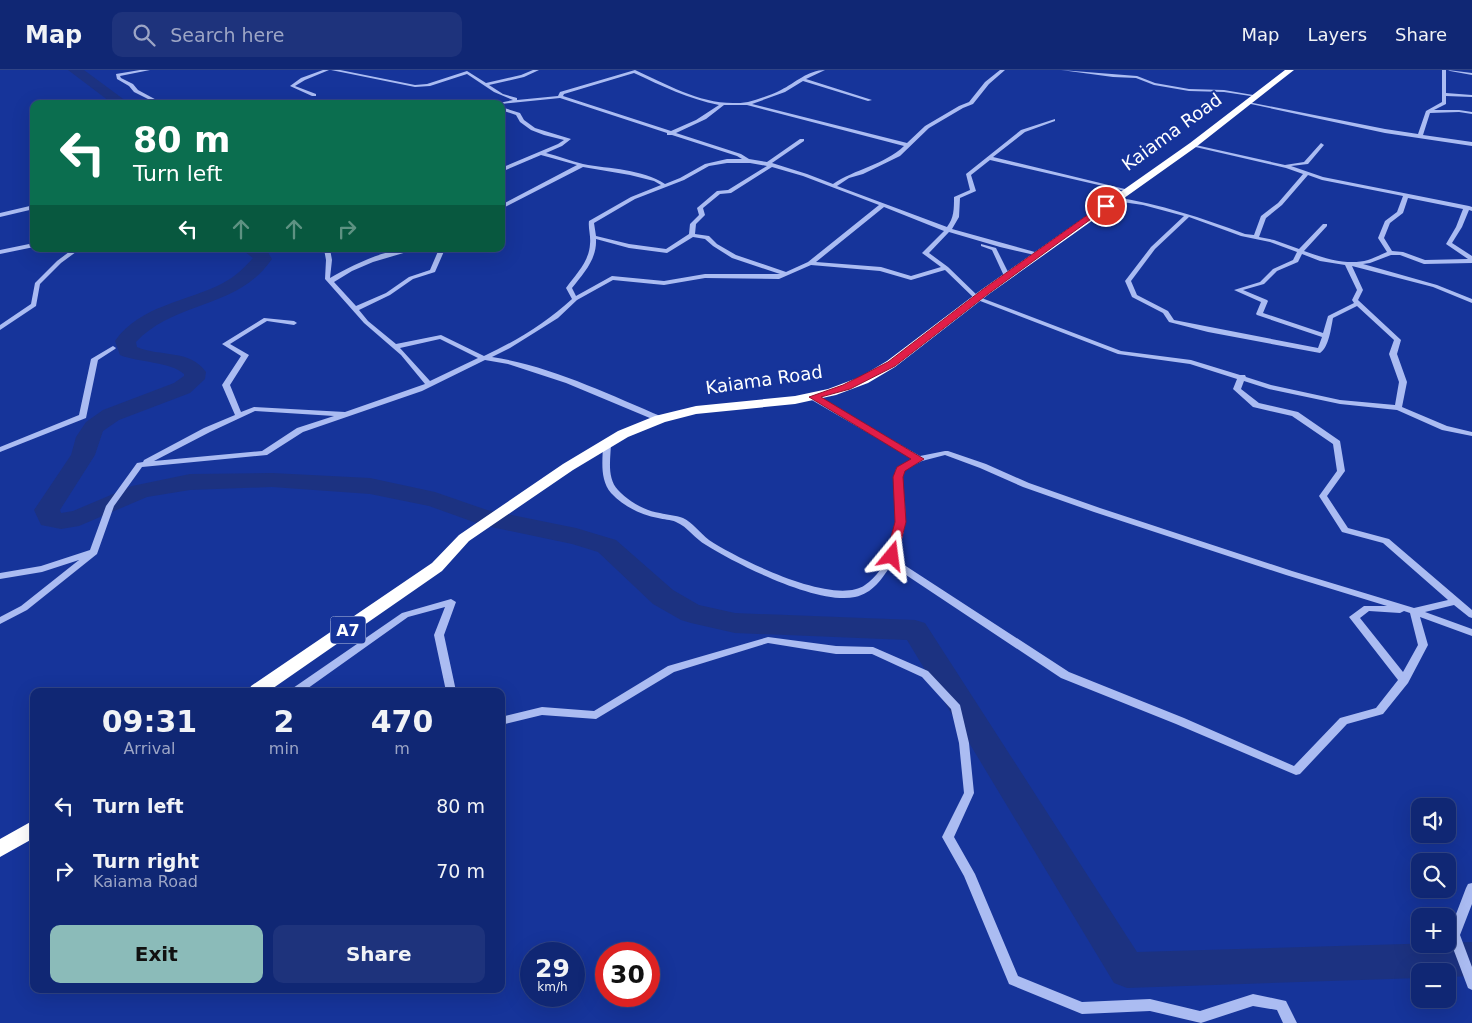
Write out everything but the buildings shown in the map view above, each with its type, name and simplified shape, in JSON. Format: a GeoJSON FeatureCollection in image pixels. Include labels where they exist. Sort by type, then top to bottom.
{"type":"FeatureCollection","features":[{"type":"Feature","properties":{"kind":"highway","name":"Kaiama Road"},"geometry":{"type":"LineString","coordinates":[[261,688],[437,567],[464,538],[607,442],[660,419],[718,407],[813,397],[847,387],[891,364],[1007,276],[1193,145],[1290,70]]}},
{"type":"Feature","properties":{"kind":"highway"},"geometry":{"type":"LineString","coordinates":[[0,849],[30,832]]}},
{"type":"Feature","properties":{"kind":"street"},"geometry":{"type":"LineString","coordinates":[[148,70],[118,75],[119,79],[131,85],[136,91],[154,100]]}},
{"type":"Feature","properties":{"kind":"street"},"geometry":{"type":"LineString","coordinates":[[314,95],[292,86],[327,70]]}},
{"type":"Feature","properties":{"kind":"street"},"geometry":{"type":"LineString","coordinates":[[332,70],[415,86],[428,85],[467,72],[486,84],[497,94],[500,100]]}},
{"type":"Feature","properties":{"kind":"street"},"geometry":{"type":"LineString","coordinates":[[486,84],[522,76],[537,70]]}},
{"type":"Feature","properties":{"kind":"street"},"geometry":{"type":"LineString","coordinates":[[560,97],[562,93],[634,70],[693,97],[723,104],[747,104],[906,145]]}},
{"type":"Feature","properties":{"kind":"street"},"geometry":{"type":"LineString","coordinates":[[747,104],[783,91],[802,79],[823,70]]}},
{"type":"Feature","properties":{"kind":"street"},"geometry":{"type":"LineString","coordinates":[[833,186],[847,177],[898,155],[906,145],[927,127],[961,107],[971,104],[987,83],[1003,70]]}},
{"type":"Feature","properties":{"kind":"street"},"geometry":{"type":"LineString","coordinates":[[1063,70],[1137,77],[1154,84],[1189,90],[1224,91],[1420,137],[1472,144]]}},
{"type":"Feature","properties":{"kind":"street"},"geometry":{"type":"LineString","coordinates":[[1079,70],[1086,73]]}},
{"type":"Feature","properties":{"kind":"street"},"geometry":{"type":"LineString","coordinates":[[1444,70],[1442,78],[1444,103]]}},
{"type":"Feature","properties":{"kind":"street"},"geometry":{"type":"LineString","coordinates":[[1450,70],[1472,74]]}},
{"type":"Feature","properties":{"kind":"street"},"geometry":{"type":"LineString","coordinates":[[802,79],[870,100]]}},
{"type":"Feature","properties":{"kind":"street"},"geometry":{"type":"LineString","coordinates":[[497,94],[518,99],[539,100],[560,97],[669,134],[739,155],[750,161]]}},
{"type":"Feature","properties":{"kind":"street"},"geometry":{"type":"LineString","coordinates":[[1444,94],[1472,96]]}},
{"type":"Feature","properties":{"kind":"street"},"geometry":{"type":"LineString","coordinates":[[505,102],[518,99]]}},
{"type":"Feature","properties":{"kind":"street"},"geometry":{"type":"LineString","coordinates":[[1420,137],[1428,112],[1444,103]]}},
{"type":"Feature","properties":{"kind":"street"},"geometry":{"type":"LineString","coordinates":[[1444,103],[1459,111]]}},
{"type":"Feature","properties":{"kind":"street"},"geometry":{"type":"LineString","coordinates":[[669,134],[691,126],[723,104]]}},
{"type":"Feature","properties":{"kind":"street"},"geometry":{"type":"LineString","coordinates":[[505,109],[518,114],[523,124],[536,132],[568,139],[560,145],[505,168]]}},
{"type":"Feature","properties":{"kind":"street"},"geometry":{"type":"LineString","coordinates":[[1428,112],[1459,111],[1472,113]]}},
{"type":"Feature","properties":{"kind":"street"},"geometry":{"type":"LineString","coordinates":[[1053,120],[1024,131],[968,175],[972,191],[957,197],[956,218],[948,230],[925,253],[946,268],[977,298],[1120,352],[1191,362],[1269,387],[1340,402],[1398,408],[1445,428],[1472,434]]}},
{"type":"Feature","properties":{"kind":"street"},"geometry":{"type":"LineString","coordinates":[[692,235],[693,224],[702,215],[700,208],[719,192],[729,192],[770,165],[802,140]]}},
{"type":"Feature","properties":{"kind":"street"},"geometry":{"type":"LineString","coordinates":[[1193,145],[1283,165],[1307,173],[1406,196],[1470,208],[1449,244],[1472,260]]}},
{"type":"Feature","properties":{"kind":"street"},"geometry":{"type":"LineString","coordinates":[[1283,165],[1306,164],[1321,145]]}},
{"type":"Feature","properties":{"kind":"street"},"geometry":{"type":"LineString","coordinates":[[541,153],[582,165],[630,173],[656,180],[664,185]]}},
{"type":"Feature","properties":{"kind":"street"},"geometry":{"type":"LineString","coordinates":[[990,158],[1126,191]]}},
{"type":"Feature","properties":{"kind":"street"},"geometry":{"type":"LineString","coordinates":[[575,299],[569,288],[590,262],[594,237],[591,222],[624,203],[682,179],[716,162],[750,161],[770,165],[833,186],[948,230],[994,249],[1007,276]]}},
{"type":"Feature","properties":{"kind":"street"},"geometry":{"type":"LineString","coordinates":[[505,205],[582,165]]}},
{"type":"Feature","properties":{"kind":"street"},"geometry":{"type":"LineString","coordinates":[[1256,238],[1263,217],[1280,204],[1307,173]]}},
{"type":"Feature","properties":{"kind":"street"},"geometry":{"type":"LineString","coordinates":[[1390,254],[1381,238],[1387,222],[1400,212],[1406,196]]}},
{"type":"Feature","properties":{"kind":"street"},"geometry":{"type":"LineString","coordinates":[[1115,200],[1143,203],[1188,215],[1243,235],[1272,241],[1320,259],[1354,264],[1435,286],[1472,301]]}},
{"type":"Feature","properties":{"kind":"street"},"geometry":{"type":"LineString","coordinates":[[140,466],[264,453],[300,430],[350,414],[429,384],[508,347],[556,317],[575,299],[612,278],[664,283],[705,276],[779,277],[810,263],[883,205]]}},
{"type":"Feature","properties":{"kind":"street"},"geometry":{"type":"LineString","coordinates":[[0,215],[30,208]]}},
{"type":"Feature","properties":{"kind":"street"},"geometry":{"type":"LineString","coordinates":[[1188,215],[1153,248],[1128,281],[1134,296],[1166,312],[1171,321],[1210,332],[1263,339],[1320,351],[1326,336],[1330,317],[1358,303]]}},
{"type":"Feature","properties":{"kind":"street"},"geometry":{"type":"LineString","coordinates":[[1325,225],[1300,252],[1296,261],[1275,270],[1262,283],[1237,290],[1265,301],[1259,314],[1326,336]]}},
{"type":"Feature","properties":{"kind":"street"},"geometry":{"type":"LineString","coordinates":[[948,230],[1002,246],[1039,254]]}},
{"type":"Feature","properties":{"kind":"street"},"geometry":{"type":"LineString","coordinates":[[594,237],[629,246],[667,251],[692,235],[708,236],[715,246],[732,256],[787,274]]}},
{"type":"Feature","properties":{"kind":"street"},"geometry":{"type":"LineString","coordinates":[[0,252],[30,246]]}},
{"type":"Feature","properties":{"kind":"street"},"geometry":{"type":"LineString","coordinates":[[0,328],[34,305],[37,284],[59,262],[73,252]]}},
{"type":"Feature","properties":{"kind":"street"},"geometry":{"type":"LineString","coordinates":[[327,252],[329,260],[326,278],[429,384]]}},
{"type":"Feature","properties":{"kind":"street"},"geometry":{"type":"LineString","coordinates":[[330,281],[349,269],[385,254],[397,252]]}},
{"type":"Feature","properties":{"kind":"street"},"geometry":{"type":"LineString","coordinates":[[355,309],[388,294],[411,278],[433,271],[441,252]]}},
{"type":"Feature","properties":{"kind":"street"},"geometry":{"type":"LineString","coordinates":[[1398,408],[1403,382],[1393,354],[1398,340],[1354,300],[1360,290],[1348,264],[1368,262],[1390,254],[1401,253],[1424,262],[1472,260]]}},
{"type":"Feature","properties":{"kind":"street"},"geometry":{"type":"LineString","coordinates":[[810,263],[881,268],[911,278],[946,268]]}},
{"type":"Feature","properties":{"kind":"street"},"geometry":{"type":"LineString","coordinates":[[239,416],[226,385],[245,355],[225,344],[266,319],[294,323]]}},
{"type":"Feature","properties":{"kind":"street"},"geometry":{"type":"LineString","coordinates":[[394,347],[441,337],[483,358],[509,362],[569,381],[660,419]]}},
{"type":"Feature","properties":{"kind":"street"},"geometry":{"type":"LineString","coordinates":[[0,450],[84,416],[96,359],[113,348]]}},
{"type":"Feature","properties":{"kind":"street"},"geometry":{"type":"LineString","coordinates":[[1242,378],[1237,389],[1256,404],[1295,414],[1337,443],[1341,471],[1324,496],[1345,530],[1386,541],[1472,615]]}},
{"type":"Feature","properties":{"kind":"street"},"geometry":{"type":"LineString","coordinates":[[813,397],[919,459]]}},
{"type":"Feature","properties":{"kind":"street"},"geometry":{"type":"LineString","coordinates":[[0,621],[24,608],[94,552],[110,506],[140,466],[208,430],[254,410],[350,414]]}},
{"type":"Feature","properties":{"kind":"street"},"geometry":{"type":"LineString","coordinates":[[607,442],[608,481],[620,497],[641,510],[683,522],[708,542],[783,580],[828,594],[855,594],[866,590],[873,583],[890,560],[898,537],[900,522],[898,477],[900,469],[919,459],[946,454],[983,466],[1026,486],[1096,510],[1289,574],[1414,611],[1472,633]]}},
{"type":"Feature","properties":{"kind":"street"},"geometry":{"type":"LineString","coordinates":[[0,576],[42,569],[94,552]]}},
{"type":"Feature","properties":{"kind":"street"},"geometry":{"type":"LineString","coordinates":[[890,560],[1065,675],[1180,721],[1296,771],[1344,721],[1379,711],[1404,680],[1423,645],[1414,611]]}},
{"type":"Feature","properties":{"kind":"street"},"geometry":{"type":"LineString","coordinates":[[1404,680],[1354,617],[1367,608],[1414,611],[1456,601]]}},
{"type":"Feature","properties":{"kind":"street"},"geometry":{"type":"LineString","coordinates":[[301,688],[405,616],[451,602],[439,635],[450,688]]}},
{"type":"Feature","properties":{"kind":"street"},"geometry":{"type":"LineString","coordinates":[[505,720],[542,711],[596,715],[671,669],[768,640],[836,650],[873,651],[925,674],[956,708],[964,743],[969,793],[948,837],[970,874],[1013,980],[1082,1008],[1150,1005],[1200,1017],[1253,1000],[1281,1005],[1290,1023]]}},
{"type":"Feature","properties":{"kind":"street"},"geometry":{"type":"LineString","coordinates":[[1472,888],[1454,935],[1472,984]]}},
{"type":"Feature","properties":{"kind":"waterway"},"geometry":{"type":"LineString","coordinates":[[75,70],[117,100]]}},
{"type":"Feature","properties":{"kind":"waterway"},"geometry":{"type":"LineString","coordinates":[[259,252],[263,259],[249,275],[213,295],[155,317],[138,327],[125,341],[127,351],[144,356],[172,360],[188,366],[195,372],[194,379],[182,388],[111,415],[94,427],[88,437],[83,455],[47,510],[50,519],[61,521],[79,518],[141,491],[190,482],[272,480],[370,486],[435,500],[482,517],[576,536],[607,546],[663,597],[691,613],[735,623],[915,630],[1127,970],[1472,959]]}},
{"type":"Feature","properties":{"kind":"route"},"geometry":{"type":"LineString","coordinates":[[892,556],[900,522],[901,510],[898,477],[900,469],[919,459],[861,423],[813,397],[864,380],[891,364],[985,292],[1106,206]]}}]}
